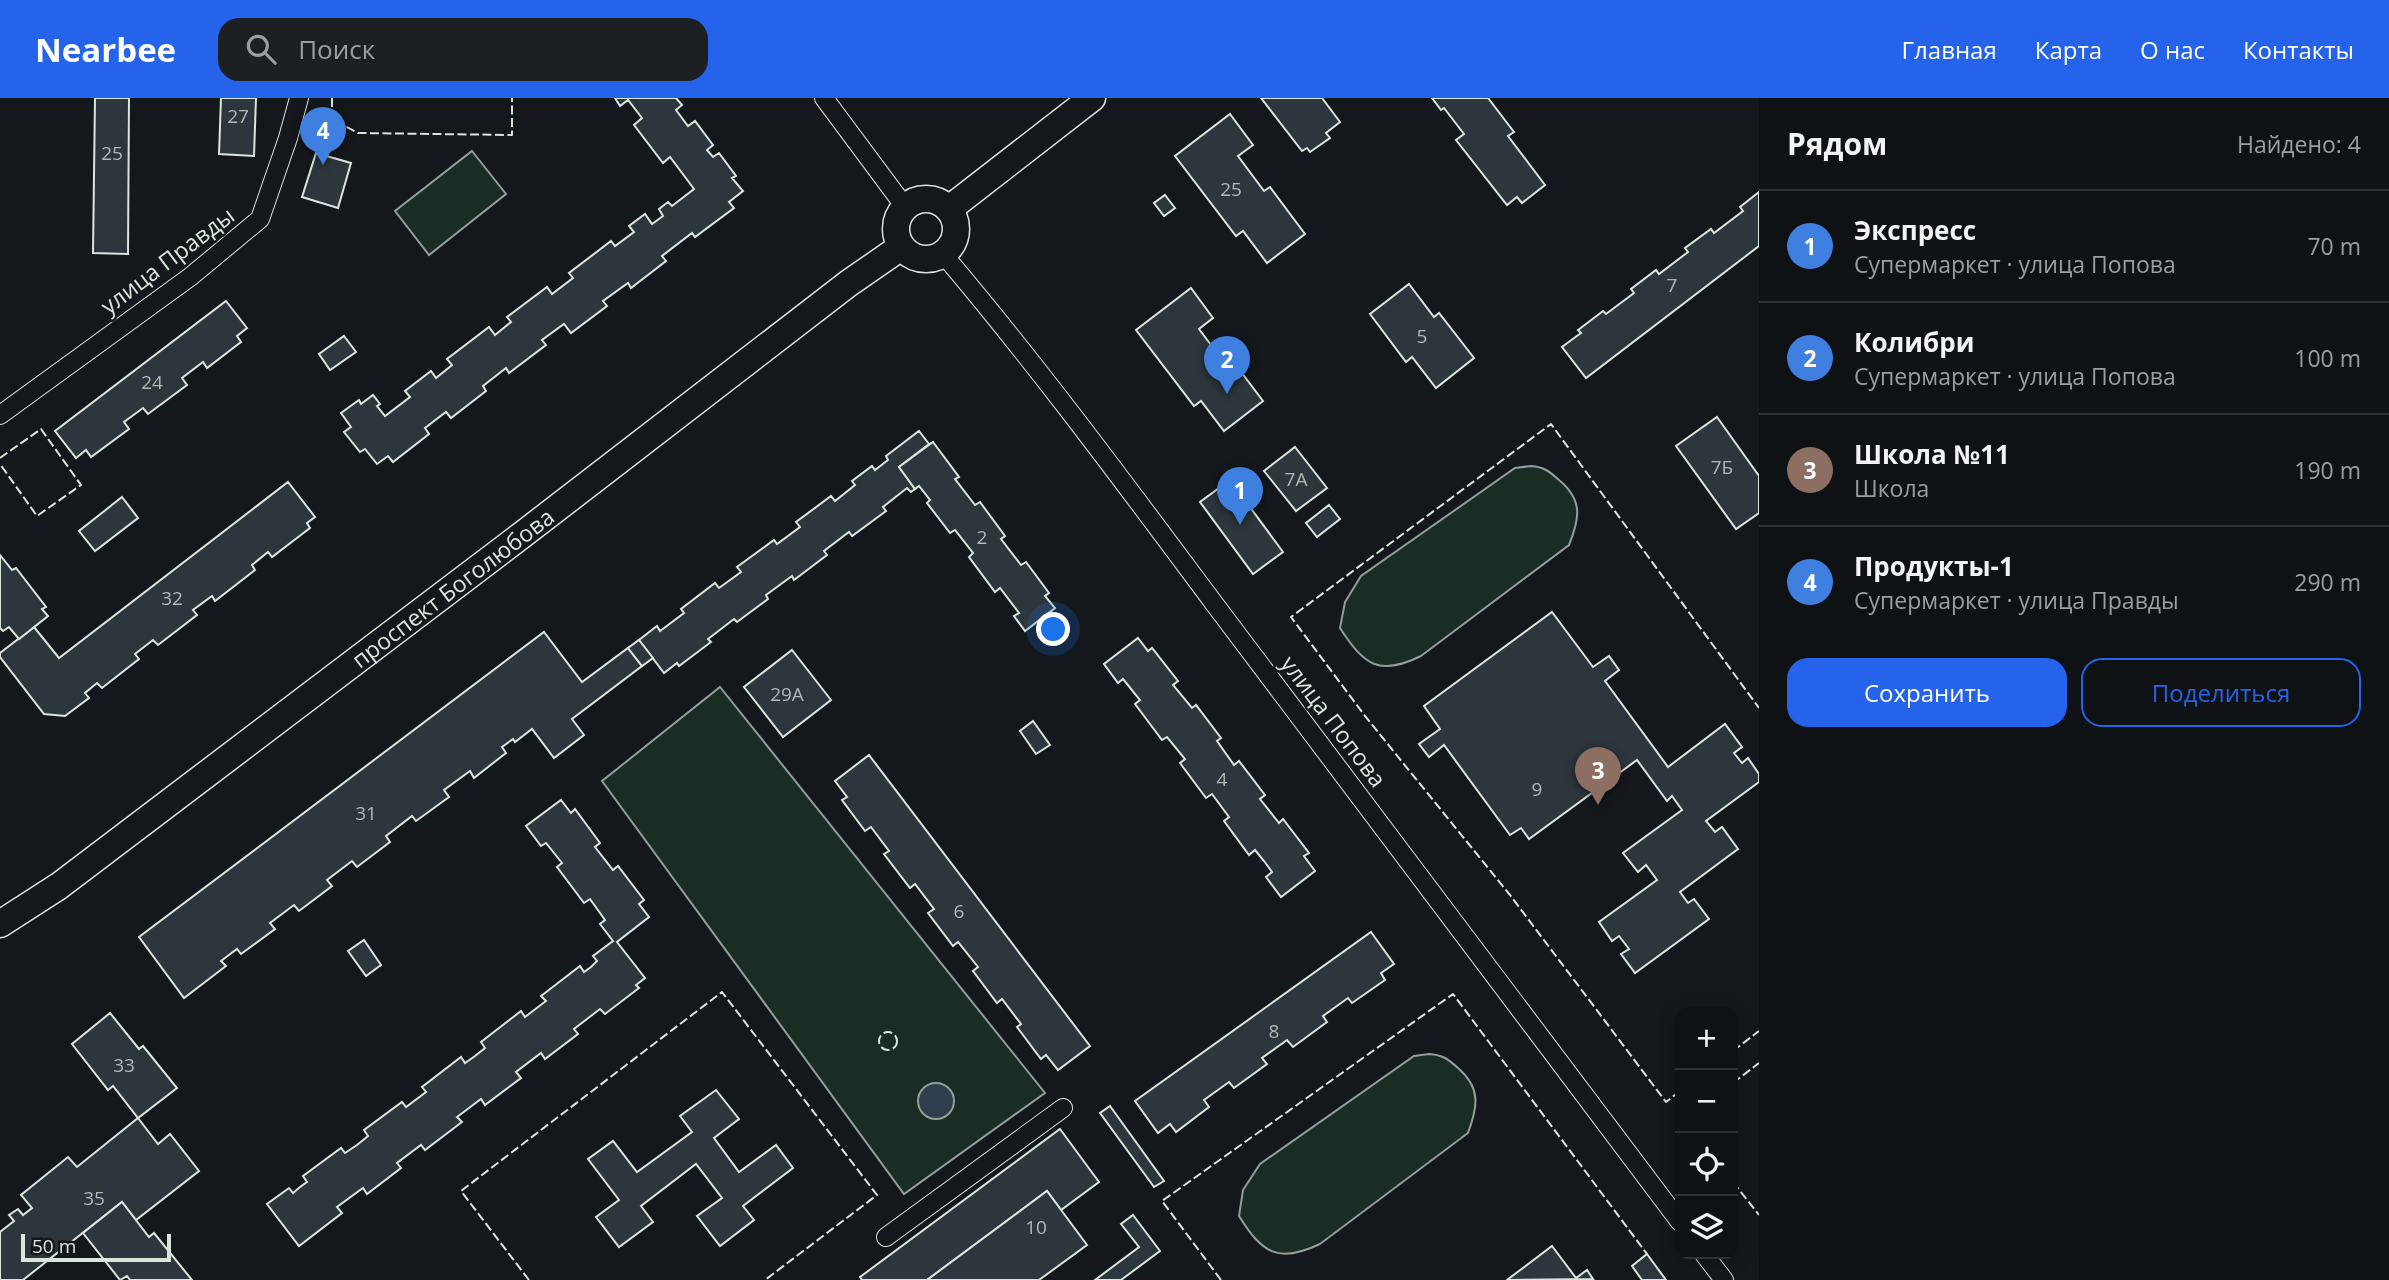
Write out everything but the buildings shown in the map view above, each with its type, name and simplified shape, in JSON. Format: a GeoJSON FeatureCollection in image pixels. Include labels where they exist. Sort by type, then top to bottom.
{"type":"FeatureCollection","features":[{"type":"Feature","properties":{"kind":"main road"},"geometry":{"type":"LineString","coordinates":[[949,209],[1092,98]]}},
{"type":"Feature","properties":{"kind":"main road"},"geometry":{"type":"LineString","coordinates":[[927,199],[939,202],[949,209],[955,220],[956,233],[952,244],[943,254],[921,259],[910,255],[901,247],[895,226],[905,207],[916,200],[927,199]]}},
{"type":"Feature","properties":{"kind":"main road","name":"проспект Боголюбова"},"geometry":{"type":"LineString","coordinates":[[0,923],[50,893],[849,283],[901,247]]}},
{"type":"Feature","properties":{"kind":"street","name":"улица Правды"},"geometry":{"type":"LineString","coordinates":[[0,415],[190,276],[260,219],[289,138],[299,98]]}},
{"type":"Feature","properties":{"kind":"street"},"geometry":{"type":"LineString","coordinates":[[824,98],[905,207]]}},
{"type":"Feature","properties":{"kind":"street","name":"улица Попова"},"geometry":{"type":"LineString","coordinates":[[943,254],[1166,536],[1675,1215]]}},
{"type":"Feature","properties":{"kind":"street"},"geometry":{"type":"LineString","coordinates":[[886,1237],[1063,1108]]}},
{"type":"Feature","properties":{"kind":"street"},"geometry":{"type":"LineString","coordinates":[[1708,1259],[1724,1280]]}},
{"type":"Feature","properties":{"kind":"green space"},"geometry":{"type":"Polygon","coordinates":[[[472,151],[506,194],[429,255],[395,211],[472,151]]]}},
{"type":"Feature","properties":{"kind":"green space"},"geometry":{"type":"Polygon","coordinates":[[[1531,466],[1549,472],[1567,487],[1576,502],[1577,518],[1569,545],[1421,656],[1394,666],[1374,664],[1365,659],[1340,628],[1345,602],[1361,576],[1515,468],[1531,466]]]}},
{"type":"Feature","properties":{"kind":"green space"},"geometry":{"type":"Polygon","coordinates":[[[720,687],[1045,1093],[904,1194],[602,781],[720,687]]]}},
{"type":"Feature","properties":{"kind":"green space"},"geometry":{"type":"Polygon","coordinates":[[[1429,1054],[1448,1060],[1471,1083],[1475,1106],[1468,1133],[1320,1244],[1282,1254],[1272,1251],[1255,1239],[1239,1216],[1243,1190],[1260,1164],[1414,1056],[1429,1054]]]}},
{"type":"Feature","properties":{"kind":"water"},"geometry":{"type":"Polygon","coordinates":[[[936,1083],[949,1088],[954,1101],[949,1114],[936,1119],[923,1114],[918,1101],[923,1088],[936,1083]]]}},
{"type":"Feature","properties":{"kind":"fence"},"geometry":{"type":"LineString","coordinates":[[332,98],[332,119],[358,133],[512,135],[512,98]]}},
{"type":"Feature","properties":{"kind":"fence"},"geometry":{"type":"LineString","coordinates":[[1675,1095],[1666,1102],[1510,895],[1365,716],[1291,617],[1551,424],[1759,708]]}},
{"type":"Feature","properties":{"kind":"fence"},"geometry":{"type":"LineString","coordinates":[[0,458],[41,429],[81,485],[37,516],[0,464]]}},
{"type":"Feature","properties":{"kind":"fence"},"geometry":{"type":"LineString","coordinates":[[529,1280],[461,1191],[722,992],[877,1195],[765,1280]]}},
{"type":"Feature","properties":{"kind":"fence"},"geometry":{"type":"LineString","coordinates":[[1221,1280],[1162,1201],[1453,994],[1647,1254]]}},
{"type":"Feature","properties":{"kind":"fence"},"geometry":{"type":"LineString","coordinates":[[1738,1047],[1759,1031]]}},
{"type":"Feature","properties":{"kind":"fence"},"geometry":{"type":"LineString","coordinates":[[884,1032],[892,1032],[897,1041],[895,1048],[884,1050],[879,1045],[879,1037],[884,1032]]}},
{"type":"Feature","properties":{"kind":"fence"},"geometry":{"type":"LineString","coordinates":[[1738,1079],[1759,1063]]}},
{"type":"Feature","properties":{"kind":"fence"},"geometry":{"type":"LineString","coordinates":[[1738,1188],[1759,1215]]}},
{"type":"Feature","properties":{"kind":"place","name":"Продукты-1"},"geometry":{"type":"Point","coordinates":[323,165]}},
{"type":"Feature","properties":{"kind":"place","name":"Колибри"},"geometry":{"type":"Point","coordinates":[1227,394]}},
{"type":"Feature","properties":{"kind":"place","name":"Экспресс"},"geometry":{"type":"Point","coordinates":[1240,525]}},
{"type":"Feature","properties":{"kind":"place","name":"Школа №11"},"geometry":{"type":"Point","coordinates":[1598,805]}}]}
